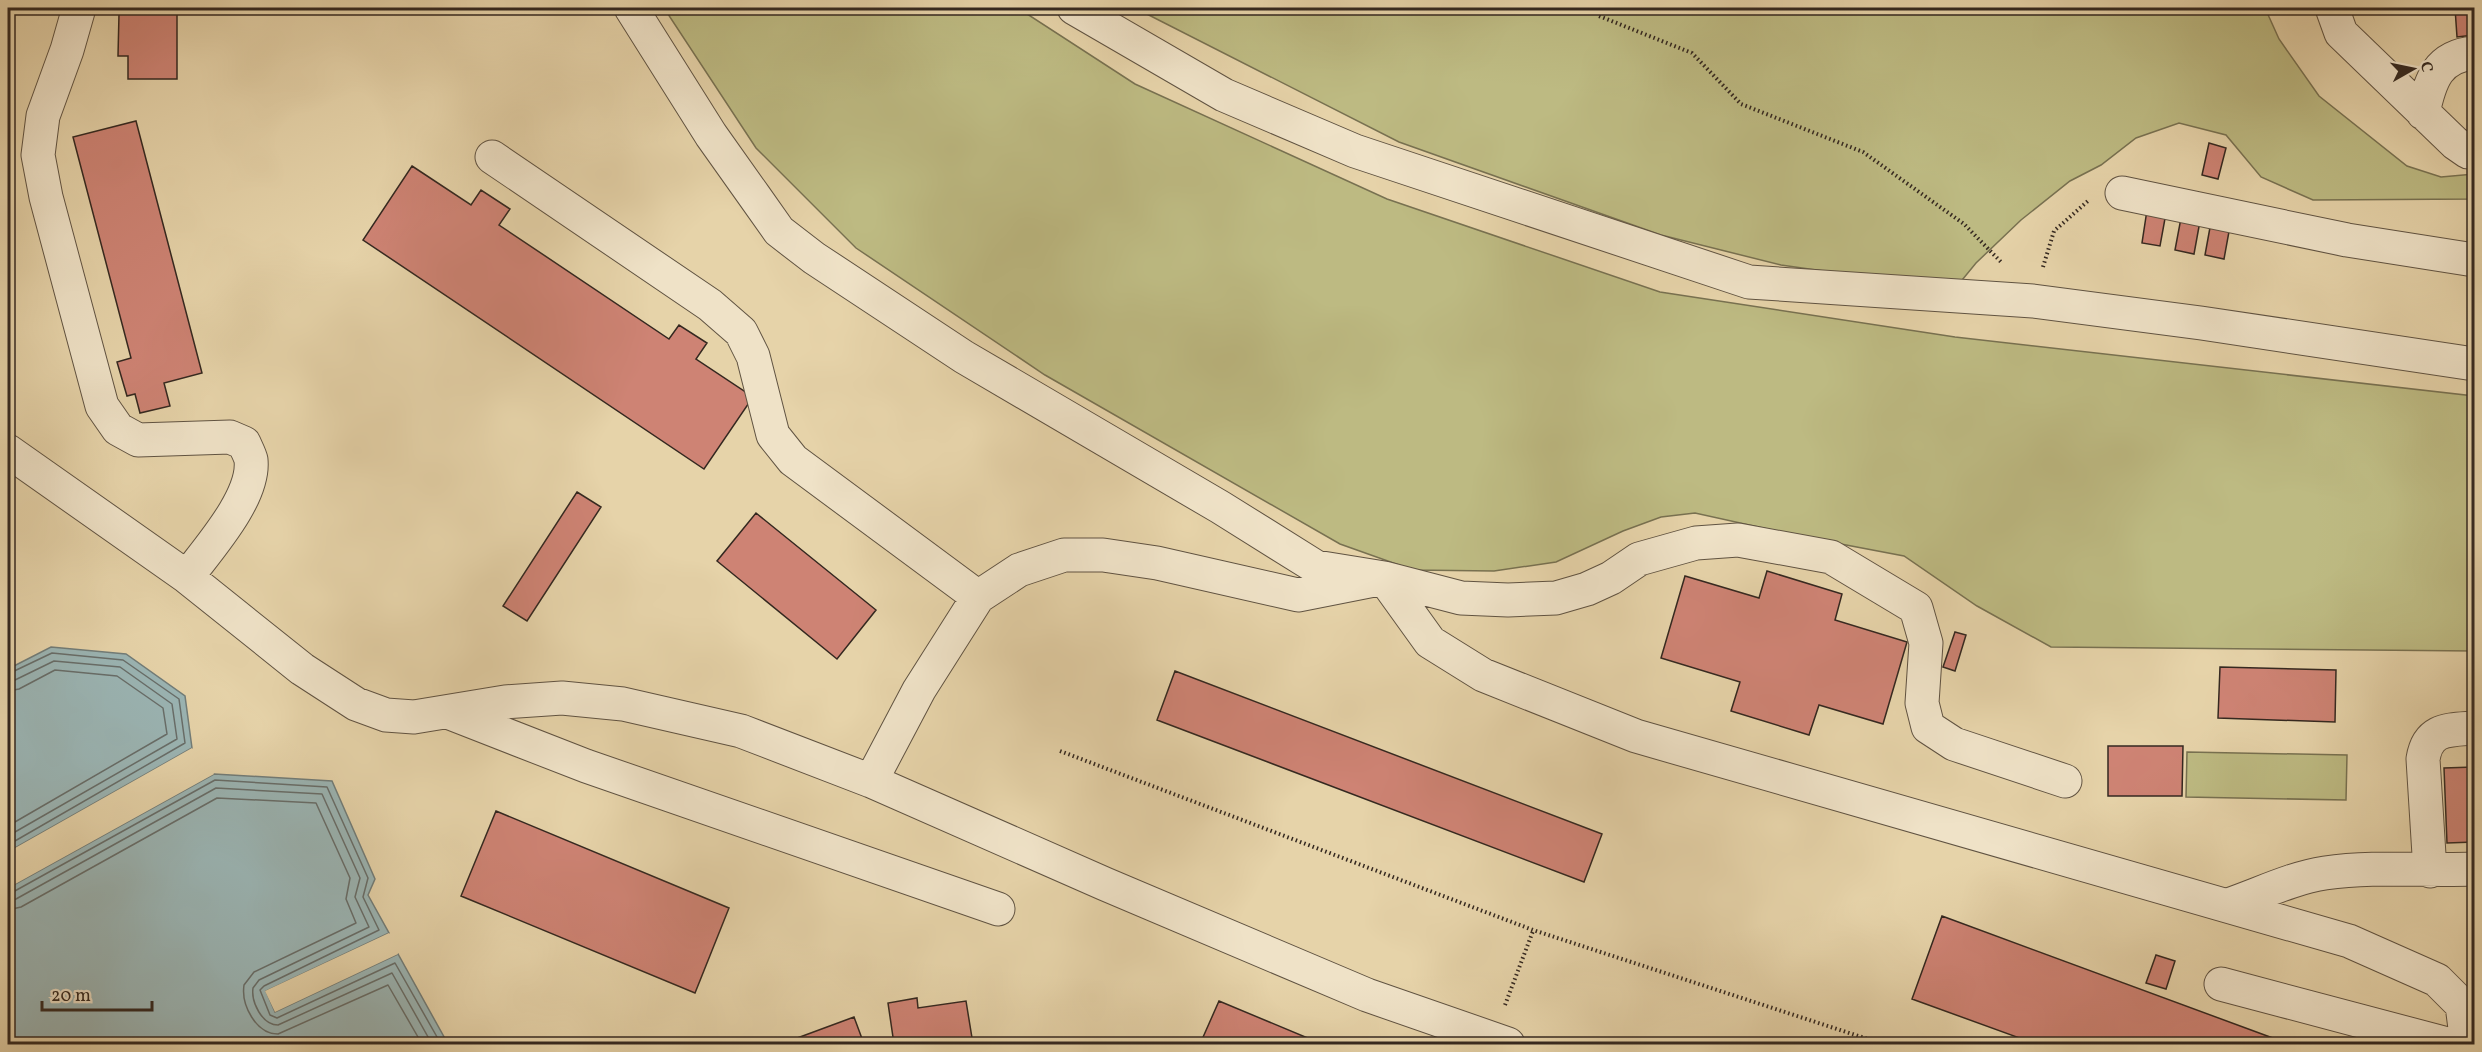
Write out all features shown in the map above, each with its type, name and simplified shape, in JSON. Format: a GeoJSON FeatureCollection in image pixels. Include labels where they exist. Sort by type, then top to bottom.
{"type":"FeatureCollection","features":[{"type":"Feature","properties":{"kind":"street"},"geometry":{"type":"LineString","coordinates":[[79,8],[68,50],[42,116],[38,155],[46,197],[102,406],[118,429],[138,440],[230,437],[244,443],[251,459],[250,474],[237,510],[188,578]]}},
{"type":"Feature","properties":{"kind":"street"},"geometry":{"type":"LineString","coordinates":[[631,8],[711,135],[779,231],[814,258],[964,357],[1220,507],[1316,567],[1384,578],[1461,598],[1532,599],[1556,597],[1587,589],[1611,578],[1639,559],[1696,543],[1738,540],[1831,557],[1916,608],[1926,643],[1922,703],[1928,727],[1954,744],[2065,781]]}},
{"type":"Feature","properties":{"kind":"street"},"geometry":{"type":"LineString","coordinates":[[1074,8],[1224,95],[1355,151],[1749,282],[2033,301],[2201,322],[2475,364]]}},
{"type":"Feature","properties":{"kind":"street"},"geometry":{"type":"LineString","coordinates":[[2332,8],[2341,33],[2455,143],[2468,152],[2475,151]]}},
{"type":"Feature","properties":{"kind":"street"},"geometry":{"type":"LineString","coordinates":[[2423,113],[2427,95],[2439,67],[2462,54],[2475,53]]}},
{"type":"Feature","properties":{"kind":"street"},"geometry":{"type":"LineString","coordinates":[[492,157],[710,305],[741,332],[753,356],[773,435],[793,460],[978,597]]}},
{"type":"Feature","properties":{"kind":"street"},"geometry":{"type":"LineString","coordinates":[[2122,194],[2347,240],[2475,260]]}},
{"type":"Feature","properties":{"kind":"street"},"geometry":{"type":"LineString","coordinates":[[8,451],[188,578],[302,669],[356,704],[386,715],[414,717],[450,713],[505,702],[562,698],[623,704],[741,730],[871,781],[1105,884],[1367,995],[1449,1035],[1500,1042]]}},
{"type":"Feature","properties":{"kind":"street"},"geometry":{"type":"LineString","coordinates":[[871,781],[919,690],[978,597],[1019,570],[1064,555],[1104,555],[1157,563],[1298,595],[1384,578]]}},
{"type":"Feature","properties":{"kind":"street"},"geometry":{"type":"LineString","coordinates":[[1384,578],[1430,642],[1483,675],[1636,736],[2349,941],[2437,980],[2462,1005],[2467,1044]]}},
{"type":"Feature","properties":{"kind":"street"},"geometry":{"type":"LineString","coordinates":[[450,713],[586,766],[998,909]]}},
{"type":"Feature","properties":{"kind":"street"},"geometry":{"type":"LineString","coordinates":[[2430,871],[2424,759],[2426,745],[2442,730],[2475,728]]}},
{"type":"Feature","properties":{"kind":"street"},"geometry":{"type":"LineString","coordinates":[[2228,905],[2324,873],[2364,869],[2430,871],[2475,869]]}},
{"type":"Feature","properties":{"kind":"street"},"geometry":{"type":"LineString","coordinates":[[2221,984],[2447,1044]]}},
{"type":"Feature","properties":{"kind":"path"},"geometry":{"type":"LineString","coordinates":[[1595,8],[1599,16],[1692,53],[1741,104],[1863,152],[1964,224],[2015,276],[2033,301]]}},
{"type":"Feature","properties":{"kind":"path"},"geometry":{"type":"LineString","coordinates":[[2033,301],[2054,231],[2097,194],[2122,194]]}},
{"type":"Feature","properties":{"kind":"path"},"geometry":{"type":"LineString","coordinates":[[1060,751],[1533,930],[1883,1044]]}},
{"type":"Feature","properties":{"kind":"path"},"geometry":{"type":"LineString","coordinates":[[1500,1042],[1533,930]]}},
{"type":"Feature","properties":{"kind":"shaded area"},"geometry":{"type":"Polygon","coordinates":[[[664,8],[1018,8],[1135,84],[1387,199],[1660,292],[1955,337],[2474,396],[2474,651],[2051,647],[1977,606],[1904,556],[1695,513],[1661,517],[1623,531],[1556,562],[1494,571],[1413,570],[1340,544],[1045,375],[856,248],[756,148],[664,8]]]}},
{"type":"Feature","properties":{"kind":"shaded area"},"geometry":{"type":"Polygon","coordinates":[[[1135,8],[2265,8],[2279,39],[2319,96],[2407,166],[2441,177],[2474,174],[2474,199],[2313,200],[2261,177],[2226,135],[2179,123],[2136,138],[2101,165],[2070,181],[2021,220],[1976,263],[1958,285],[1922,285],[1781,265],[1661,235],[1399,142],[1135,8]]]}},
{"type":"Feature","properties":{"kind":"shaded area"},"geometry":{"type":"Polygon","coordinates":[[[2187,752],[2347,755],[2346,800],[2186,797],[2187,752]]]}},
{"type":"Feature","properties":{"kind":"water"},"geometry":{"type":"Polygon","coordinates":[[[51,647],[126,654],[185,696],[192,748],[8,852],[8,669],[51,647]]]}},
{"type":"Feature","properties":{"kind":"water"},"geometry":{"type":"Polygon","coordinates":[[[214,774],[332,781],[375,879],[368,895],[389,933],[266,991],[275,1012],[398,954],[448,1044],[8,1044],[8,888],[214,774]]]}},
{"type":"Feature","properties":{"kind":"pier"},"geometry":{"type":"Polygon","coordinates":[[[192,748],[193,750],[8,855],[8,852],[192,748]]]}},
{"type":"Feature","properties":{"kind":"pier"},"geometry":{"type":"Polygon","coordinates":[[[212,771],[214,774],[8,888],[8,885],[212,771]]]}},
{"type":"Feature","properties":{"kind":"pier"},"geometry":{"type":"Polygon","coordinates":[[[389,933],[390,936],[269,993],[276,1008],[397,951],[398,954],[275,1012],[265,991],[389,933]]]}},
{"type":"Feature","properties":{"kind":"building"},"geometry":{"type":"Polygon","coordinates":[[[2455,8],[2474,8],[2474,35],[2457,37],[2455,8]]]}},
{"type":"Feature","properties":{"kind":"building"},"geometry":{"type":"Polygon","coordinates":[[[119,14],[177,14],[177,79],[128,79],[128,56],[118,56],[119,14]]]}},
{"type":"Feature","properties":{"kind":"building"},"geometry":{"type":"Polygon","coordinates":[[[2470,65],[2474,65],[2474,118],[2472,118],[2470,65]]]}},
{"type":"Feature","properties":{"kind":"building"},"geometry":{"type":"Polygon","coordinates":[[[136,121],[202,373],[164,383],[170,406],[140,413],[135,394],[127,396],[117,362],[131,358],[73,137],[136,121]]]}},
{"type":"Feature","properties":{"kind":"building"},"geometry":{"type":"Polygon","coordinates":[[[2209,143],[2226,148],[2218,179],[2202,175],[2209,143]]]}},
{"type":"Feature","properties":{"kind":"building"},"geometry":{"type":"Polygon","coordinates":[[[412,166],[471,205],[481,190],[510,209],[499,225],[669,339],[679,325],[707,343],[696,359],[753,397],[704,469],[363,240],[412,166]]]}},
{"type":"Feature","properties":{"kind":"building"},"geometry":{"type":"Polygon","coordinates":[[[2147,210],[2166,213],[2160,246],[2142,243],[2147,210]]]}},
{"type":"Feature","properties":{"kind":"building"},"geometry":{"type":"Polygon","coordinates":[[[2181,218],[2200,221],[2194,254],[2175,250],[2181,218]]]}},
{"type":"Feature","properties":{"kind":"building"},"geometry":{"type":"Polygon","coordinates":[[[2211,222],[2230,226],[2224,259],[2205,255],[2211,222]]]}},
{"type":"Feature","properties":{"kind":"building"},"geometry":{"type":"Polygon","coordinates":[[[577,492],[601,507],[527,621],[503,606],[577,492]]]}},
{"type":"Feature","properties":{"kind":"building"},"geometry":{"type":"Polygon","coordinates":[[[756,513],[876,610],[837,659],[717,561],[756,513]]]}},
{"type":"Feature","properties":{"kind":"building"},"geometry":{"type":"Polygon","coordinates":[[[1767,571],[1842,594],[1835,620],[1907,642],[1883,724],[1819,705],[1809,735],[1731,711],[1740,682],[1661,658],[1685,576],[1759,598],[1767,571]]]}},
{"type":"Feature","properties":{"kind":"building"},"geometry":{"type":"Polygon","coordinates":[[[1955,632],[1966,635],[1955,671],[1943,667],[1955,632]]]}},
{"type":"Feature","properties":{"kind":"building"},"geometry":{"type":"Polygon","coordinates":[[[2220,667],[2336,670],[2335,722],[2218,718],[2220,667]]]}},
{"type":"Feature","properties":{"kind":"building"},"geometry":{"type":"Polygon","coordinates":[[[1175,671],[1602,834],[1584,882],[1157,720],[1175,671]]]}},
{"type":"Feature","properties":{"kind":"building"},"geometry":{"type":"Polygon","coordinates":[[[2108,746],[2183,746],[2182,796],[2108,796],[2108,746]]]}},
{"type":"Feature","properties":{"kind":"building"},"geometry":{"type":"Polygon","coordinates":[[[2474,767],[2474,842],[2447,843],[2444,768],[2474,767]]]}},
{"type":"Feature","properties":{"kind":"building"},"geometry":{"type":"Polygon","coordinates":[[[496,811],[729,908],[695,993],[461,896],[496,811]]]}},
{"type":"Feature","properties":{"kind":"building"},"geometry":{"type":"Polygon","coordinates":[[[1942,916],[2289,1044],[2036,1044],[1912,999],[1942,916]]]}},
{"type":"Feature","properties":{"kind":"building"},"geometry":{"type":"Polygon","coordinates":[[[2156,955],[2175,961],[2166,989],[2146,983],[2156,955]]]}},
{"type":"Feature","properties":{"kind":"building"},"geometry":{"type":"Polygon","coordinates":[[[917,998],[918,1008],[966,1001],[973,1044],[894,1044],[888,1003],[917,998]]]}},
{"type":"Feature","properties":{"kind":"building"},"geometry":{"type":"Polygon","coordinates":[[[1219,1001],[1322,1044],[1200,1044],[1219,1001]]]}},
{"type":"Feature","properties":{"kind":"building"},"geometry":{"type":"Polygon","coordinates":[[[854,1017],[864,1044],[781,1044],[854,1017]]]}}]}
